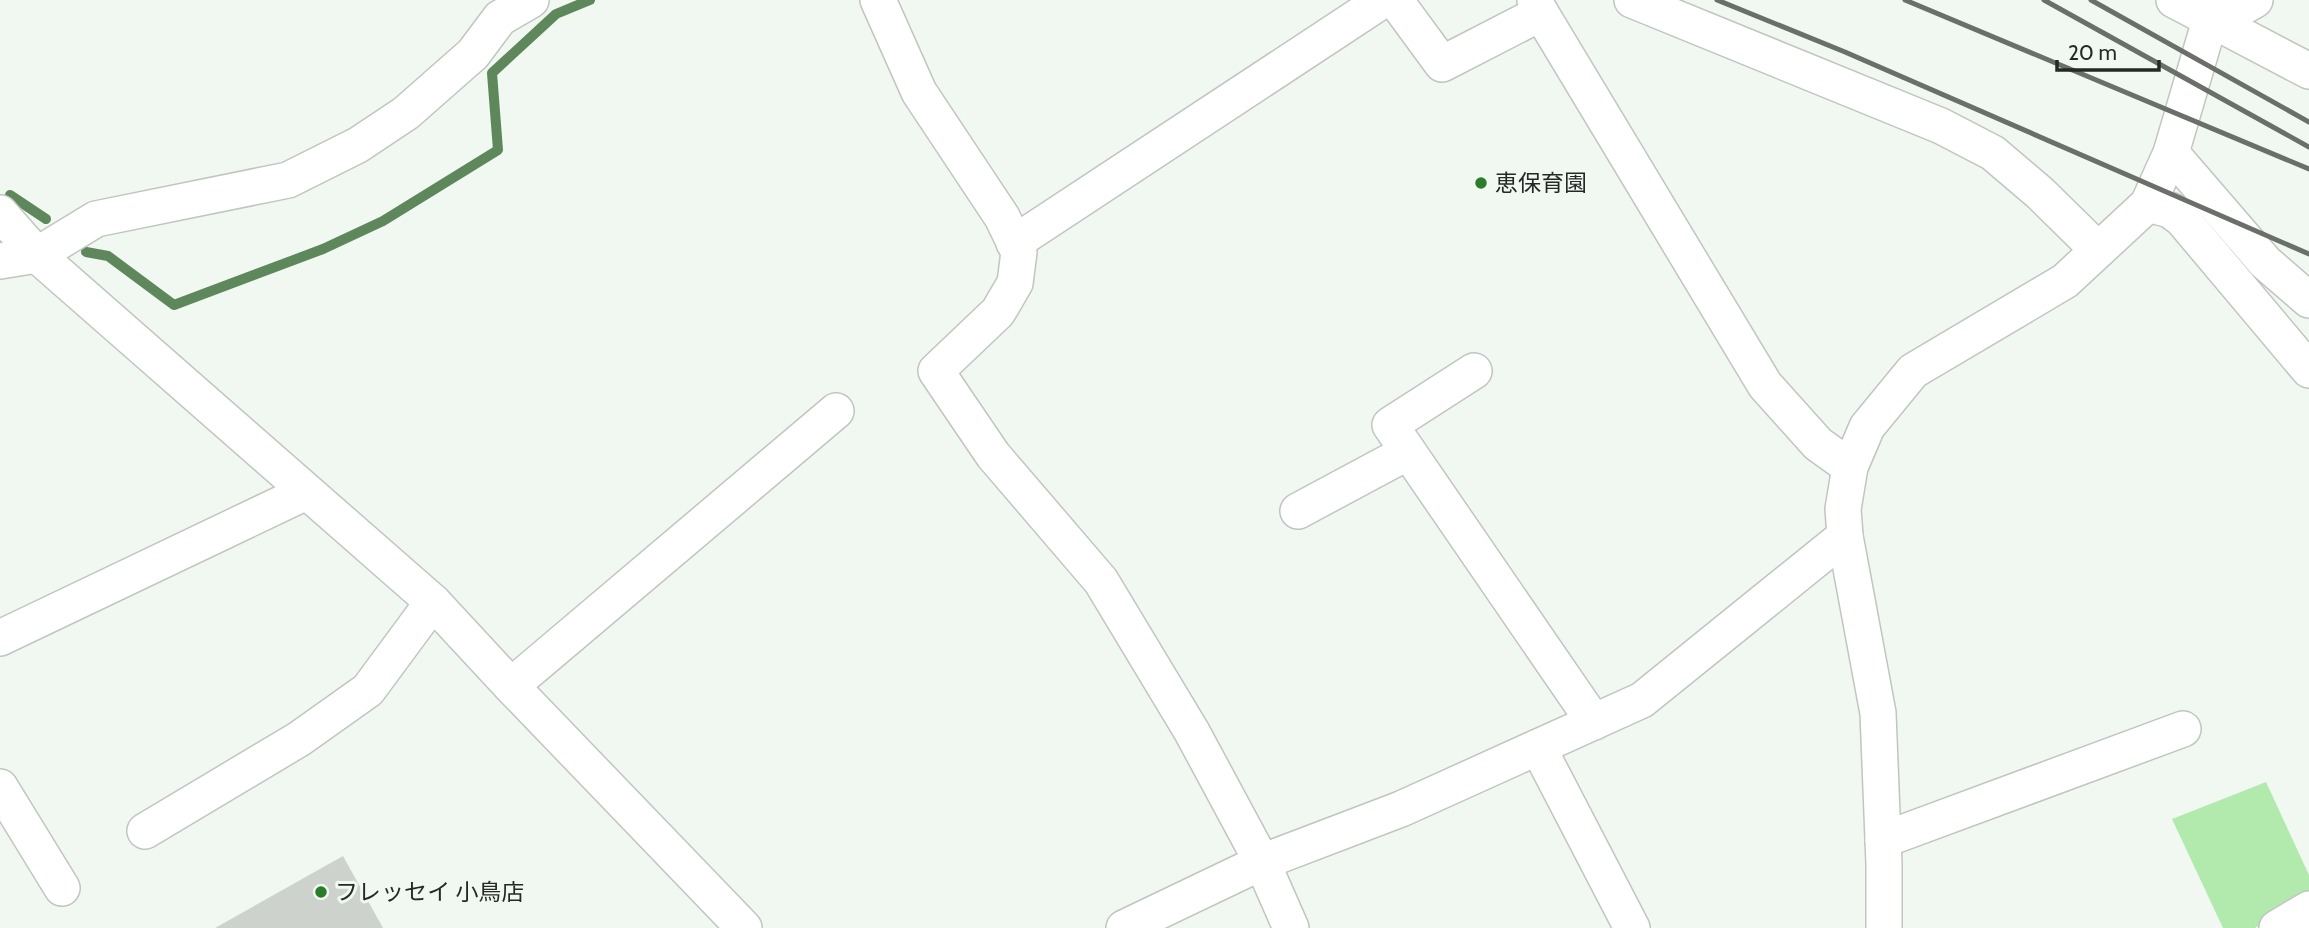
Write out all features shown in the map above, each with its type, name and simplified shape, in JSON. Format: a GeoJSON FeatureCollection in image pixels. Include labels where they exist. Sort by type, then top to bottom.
{"type":"FeatureCollection","features":[{"type":"Feature","properties":{"kind":"street"},"geometry":{"type":"LineString","coordinates":[[0,261],[37,255],[96,219],[288,180],[358,145],[406,113],[473,54],[499,18],[531,0]]}},
{"type":"Feature","properties":{"kind":"street"},"geometry":{"type":"LineString","coordinates":[[878,0],[919,92],[1002,217],[1019,252],[1015,283],[998,312],[936,371],[993,455],[1101,582],[1192,732],[1262,862],[1291,928]]}},
{"type":"Feature","properties":{"kind":"street"},"geometry":{"type":"LineString","coordinates":[[1014,243],[1383,0]]}},
{"type":"Feature","properties":{"kind":"street"},"geometry":{"type":"LineString","coordinates":[[1395,0],[1442,64],[1538,6],[1765,385],[1818,444],[1850,467]]}},
{"type":"Feature","properties":{"kind":"street"},"geometry":{"type":"LineString","coordinates":[[1632,0],[1941,126],[1993,153],[2040,193],[2098,250]]}},
{"type":"Feature","properties":{"kind":"street"},"geometry":{"type":"LineString","coordinates":[[2174,0],[2214,14],[2309,71]]}},
{"type":"Feature","properties":{"kind":"street"},"geometry":{"type":"LineString","coordinates":[[2214,14],[2255,0]]}},
{"type":"Feature","properties":{"kind":"street"},"geometry":{"type":"LineString","coordinates":[[1884,928],[1878,713],[1844,536],[1843,509],[1850,467],[1867,427],[1913,371],[2064,281],[2148,204],[2171,153],[2214,14]]}},
{"type":"Feature","properties":{"kind":"street"},"geometry":{"type":"LineString","coordinates":[[2171,153],[2265,262],[2309,300]]}},
{"type":"Feature","properties":{"kind":"street"},"geometry":{"type":"LineString","coordinates":[[2148,204],[2170,210],[2182,219],[2309,370]]}},
{"type":"Feature","properties":{"kind":"street"},"geometry":{"type":"LineString","coordinates":[[0,213],[37,255],[433,601],[744,928]]}},
{"type":"Feature","properties":{"kind":"street"},"geometry":{"type":"LineString","coordinates":[[1474,371],[1390,425],[1594,722]]}},
{"type":"Feature","properties":{"kind":"street"},"geometry":{"type":"LineString","coordinates":[[511,686],[836,411]]}},
{"type":"Feature","properties":{"kind":"street"},"geometry":{"type":"LineString","coordinates":[[1298,511],[1408,452]]}},
{"type":"Feature","properties":{"kind":"street"},"geometry":{"type":"LineString","coordinates":[[0,638],[306,492]]}},
{"type":"Feature","properties":{"kind":"street"},"geometry":{"type":"LineString","coordinates":[[1124,928],[1262,862],[1401,809],[1642,700],[1844,536]]}},
{"type":"Feature","properties":{"kind":"street"},"geometry":{"type":"LineString","coordinates":[[145,831],[299,739],[368,690],[433,601]]}},
{"type":"Feature","properties":{"kind":"street"},"geometry":{"type":"LineString","coordinates":[[1883,840],[2183,729]]}},
{"type":"Feature","properties":{"kind":"street"},"geometry":{"type":"LineString","coordinates":[[1538,747],[1632,928]]}},
{"type":"Feature","properties":{"kind":"street"},"geometry":{"type":"LineString","coordinates":[[0,787],[11,830],[62,888]]}},
{"type":"Feature","properties":{"kind":"street"},"geometry":{"type":"LineString","coordinates":[[2277,928],[2309,909]]}},
{"type":"Feature","properties":{"kind":"green space"},"geometry":{"type":"Polygon","coordinates":[[[2266,782],[2309,875],[2309,897],[2255,928],[2223,928],[2172,819],[2266,782]]]}},
{"type":"Feature","properties":{"kind":"building","name":"フレッセイ 小鳥店"},"geometry":{"type":"Polygon","coordinates":[[[343,856],[383,928],[215,928],[343,856]]]}},
{"type":"Feature","properties":{"kind":"waterway"},"geometry":{"type":"LineString","coordinates":[[86,252],[108,256],[174,305],[323,249],[383,221],[498,150],[492,73],[556,14],[590,0]]}},
{"type":"Feature","properties":{"kind":"waterway"},"geometry":{"type":"LineString","coordinates":[[10,195],[46,219]]}},
{"type":"Feature","properties":{"kind":"railway"},"geometry":{"type":"LineString","coordinates":[[1717,0],[1845,52],[2309,254]]}},
{"type":"Feature","properties":{"kind":"railway"},"geometry":{"type":"LineString","coordinates":[[1905,0],[2309,169]]}},
{"type":"Feature","properties":{"kind":"railway"},"geometry":{"type":"LineString","coordinates":[[2044,0],[2309,147]]}},
{"type":"Feature","properties":{"kind":"railway"},"geometry":{"type":"LineString","coordinates":[[2091,0],[2309,122]]}},
{"type":"Feature","properties":{"kind":"place","name":"恵保育園"},"geometry":{"type":"Point","coordinates":[1481,183]}},
{"type":"Feature","properties":{"kind":"place","name":"フレッセイ 小鳥店"},"geometry":{"type":"Point","coordinates":[321,892]}}]}
